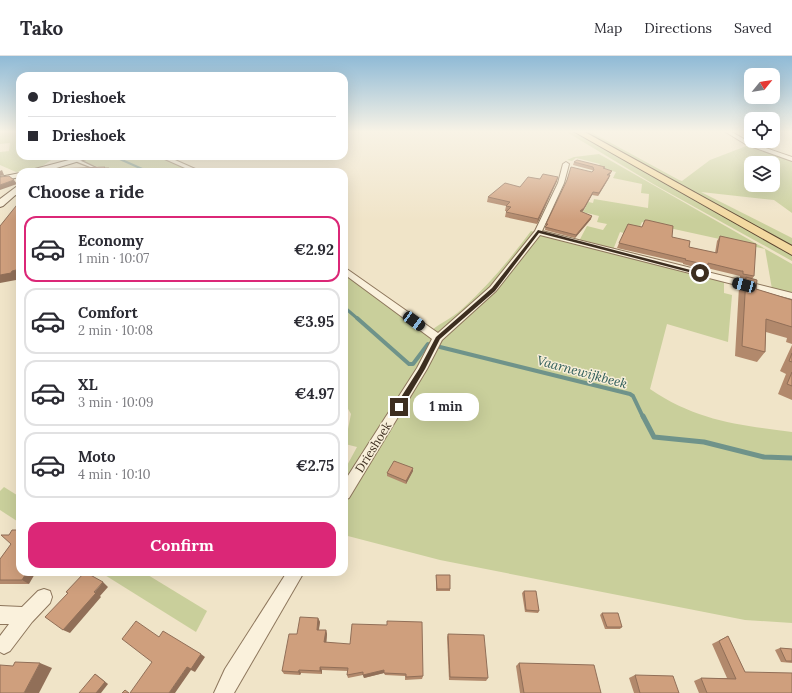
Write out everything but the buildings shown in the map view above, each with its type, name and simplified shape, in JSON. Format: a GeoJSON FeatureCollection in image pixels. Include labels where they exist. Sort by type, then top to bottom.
{"type":"FeatureCollection","features":[{"type":"Feature","properties":{"kind":"main road"},"geometry":{"type":"LineString","coordinates":[[43,168],[54,161]]}},
{"type":"Feature","properties":{"kind":"main road"},"geometry":{"type":"LineString","coordinates":[[49,168],[75,161]]}},
{"type":"Feature","properties":{"kind":"main road"},"geometry":{"type":"LineString","coordinates":[[630,161],[792,250]]}},
{"type":"Feature","properties":{"kind":"main road"},"geometry":{"type":"LineString","coordinates":[[0,179],[16,177]]}},
{"type":"Feature","properties":{"kind":"main road"},"geometry":{"type":"LineString","coordinates":[[0,204],[16,194]]}},
{"type":"Feature","properties":{"kind":"street"},"geometry":{"type":"LineString","coordinates":[[172,161],[190,168]]}},
{"type":"Feature","properties":{"kind":"street","name":"Drieshoek"},"geometry":{"type":"LineString","coordinates":[[348,488],[422,369],[438,338],[494,289],[538,232],[568,166]]}},
{"type":"Feature","properties":{"kind":"street"},"geometry":{"type":"LineString","coordinates":[[538,232],[792,296]]}},
{"type":"Feature","properties":{"kind":"street"},"geometry":{"type":"LineString","coordinates":[[348,273],[438,338]]}},
{"type":"Feature","properties":{"kind":"street"},"geometry":{"type":"LineString","coordinates":[[224,693],[232,676],[294,576]]}},
{"type":"Feature","properties":{"kind":"street"},"geometry":{"type":"LineString","coordinates":[[4,644],[26,616],[44,598]]}},
{"type":"Feature","properties":{"kind":"street"},"geometry":{"type":"LineString","coordinates":[[0,615],[26,616]]}},
{"type":"Feature","properties":{"kind":"lane"},"geometry":{"type":"LineString","coordinates":[[80,161],[95,168]]}},
{"type":"Feature","properties":{"kind":"green space"},"geometry":{"type":"Polygon","coordinates":[[[0,161],[50,161],[39,168],[16,168],[16,172],[0,165],[0,161]]]}},
{"type":"Feature","properties":{"kind":"green space"},"geometry":{"type":"Polygon","coordinates":[[[82,161],[168,161],[185,168],[101,168],[82,161]]]}},
{"type":"Feature","properties":{"kind":"green space"},"geometry":{"type":"Polygon","coordinates":[[[587,161],[611,161],[792,264],[792,293],[772,289],[765,249],[642,222],[636,236],[620,232],[613,250],[579,241],[587,226],[603,230],[607,224],[597,222],[599,216],[583,212],[586,206],[580,200],[593,203],[594,199],[648,208],[649,194],[641,193],[642,184],[613,178],[616,172],[597,167],[600,164],[587,161]]]}},
{"type":"Feature","properties":{"kind":"green space"},"geometry":{"type":"Polygon","coordinates":[[[615,161],[627,161],[792,253],[792,261],[655,185],[615,161]]]}},
{"type":"Feature","properties":{"kind":"green space"},"geometry":{"type":"Polygon","coordinates":[[[634,161],[644,161],[682,181],[709,161],[744,161],[744,192],[780,192],[780,161],[792,161],[792,213],[774,200],[701,192],[792,238],[792,246],[634,161]]]}},
{"type":"Feature","properties":{"kind":"green space"},"geometry":{"type":"Polygon","coordinates":[[[531,231],[724,281],[724,293],[732,295],[728,342],[667,324],[650,389],[667,400],[701,415],[736,424],[792,432],[792,623],[745,620],[440,560],[348,536],[348,464],[357,447],[348,445],[348,429],[351,414],[348,409],[348,277],[427,334],[458,313],[472,300],[515,252],[531,231]]]}},
{"type":"Feature","properties":{"kind":"green space"},"geometry":{"type":"Polygon","coordinates":[[[4,487],[16,494],[16,520],[0,510],[0,491],[4,487]]]}},
{"type":"Feature","properties":{"kind":"green space"},"geometry":{"type":"Polygon","coordinates":[[[106,576],[150,576],[207,611],[196,632],[106,576]]]}},
{"type":"Feature","properties":{"kind":"waterway","name":"Vaarnewijkbeek"},"geometry":{"type":"LineString","coordinates":[[124,161],[140,168]]}},
{"type":"Feature","properties":{"kind":"waterway","name":"Vaarnewijkbeek"},"geometry":{"type":"LineString","coordinates":[[348,310],[358,319]]}},
{"type":"Feature","properties":{"kind":"waterway","name":"Vaarnewijkbeek"},"geometry":{"type":"LineString","coordinates":[[357,318],[409,364],[413,364],[428,344]]}},
{"type":"Feature","properties":{"kind":"waterway","name":"Vaarnewijkbeek"},"geometry":{"type":"LineString","coordinates":[[440,347],[630,394],[633,396],[643,417]]}},
{"type":"Feature","properties":{"kind":"waterway","name":"Vaarnewijkbeek"},"geometry":{"type":"LineString","coordinates":[[643,416],[654,437],[704,442],[764,457],[792,458]]}},
{"type":"Feature","properties":{"kind":"route"},"geometry":{"type":"LineString","coordinates":[[399,407],[422,369],[438,338],[494,289],[538,232],[700,273]]}}]}
